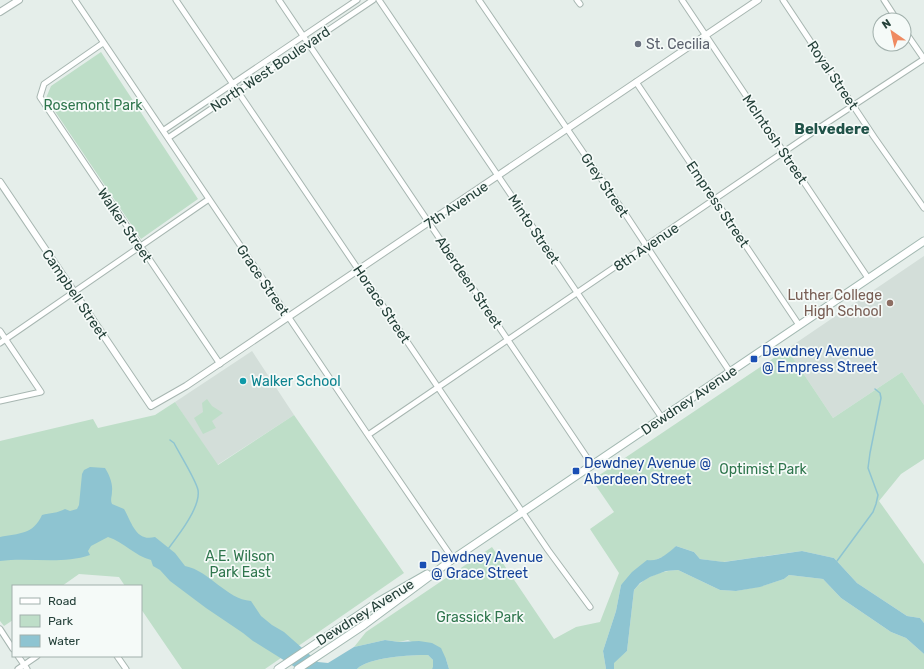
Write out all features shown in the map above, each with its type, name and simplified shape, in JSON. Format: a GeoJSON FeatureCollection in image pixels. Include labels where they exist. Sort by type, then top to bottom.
{"type":"FeatureCollection","features":[{"type":"Feature","properties":{"kind":"main road","name":"Dewdney Avenue"},"geometry":{"type":"LineString","coordinates":[[298,669],[364,625],[453,559],[924,241]]}},
{"type":"Feature","properties":{"kind":"main road","name":"Dewdney Avenue"},"geometry":{"type":"LineString","coordinates":[[281,667],[325,636],[378,602],[453,559]]}},
{"type":"Feature","properties":{"kind":"street"},"geometry":{"type":"LineString","coordinates":[[0,12],[19,0]]}},
{"type":"Feature","properties":{"kind":"street","name":"Grace Street"},"geometry":{"type":"LineString","coordinates":[[75,0],[453,559]]}},
{"type":"Feature","properties":{"kind":"street","name":"Horace Street"},"geometry":{"type":"LineString","coordinates":[[176,0],[522,512],[581,597],[590,607]]}},
{"type":"Feature","properties":{"kind":"street","name":"Aberdeen Street"},"geometry":{"type":"LineString","coordinates":[[279,0],[592,465]]}},
{"type":"Feature","properties":{"kind":"street","name":"North West Boulevard"},"geometry":{"type":"LineString","coordinates":[[164,130],[357,0]]}},
{"type":"Feature","properties":{"kind":"street","name":"North West Boulevard"},"geometry":{"type":"LineString","coordinates":[[168,138],[373,0]]}},
{"type":"Feature","properties":{"kind":"street","name":"Minto Street"},"geometry":{"type":"LineString","coordinates":[[379,0],[662,418]]}},
{"type":"Feature","properties":{"kind":"street","name":"Grey Street"},"geometry":{"type":"LineString","coordinates":[[480,0],[730,372]]}},
{"type":"Feature","properties":{"kind":"street","name":"McIntosh Street"},"geometry":{"type":"LineString","coordinates":[[682,0],[868,278]]}},
{"type":"Feature","properties":{"kind":"street","name":"7th Avenue"},"geometry":{"type":"LineString","coordinates":[[151,406],[220,364],[758,0]]}},
{"type":"Feature","properties":{"kind":"street","name":"Royal Street"},"geometry":{"type":"LineString","coordinates":[[783,0],[924,208]]}},
{"type":"Feature","properties":{"kind":"street"},"geometry":{"type":"LineString","coordinates":[[884,0],[892,12]]}},
{"type":"Feature","properties":{"kind":"street"},"geometry":{"type":"LineString","coordinates":[[912,42],[924,59]]}},
{"type":"Feature","properties":{"kind":"street","name":"Walker Street"},"geometry":{"type":"LineString","coordinates":[[103,43],[44,84],[40,97],[220,364]]}},
{"type":"Feature","properties":{"kind":"street","name":"8th Avenue"},"geometry":{"type":"LineString","coordinates":[[368,435],[784,152],[924,59]]}},
{"type":"Feature","properties":{"kind":"street","name":"Empress Street"},"geometry":{"type":"LineString","coordinates":[[636,82],[799,325]]}},
{"type":"Feature","properties":{"kind":"street","name":"Campbell Street"},"geometry":{"type":"LineString","coordinates":[[0,182],[151,406]]}},
{"type":"Feature","properties":{"kind":"street"},"geometry":{"type":"LineString","coordinates":[[0,343],[209,199]]}},
{"type":"Feature","properties":{"kind":"street"},"geometry":{"type":"LineString","coordinates":[[0,331],[41,392],[0,401]]}},
{"type":"Feature","properties":{"kind":"street"},"geometry":{"type":"LineString","coordinates":[[0,629],[12,647]]}},
{"type":"Feature","properties":{"kind":"street"},"geometry":{"type":"LineString","coordinates":[[19,657],[25,667]]}},
{"type":"Feature","properties":{"kind":"street"},"geometry":{"type":"LineString","coordinates":[[18,669],[25,667],[36,657]]}},
{"type":"Feature","properties":{"kind":"street"},"geometry":{"type":"LineString","coordinates":[[118,657],[126,669]]}},
{"type":"Feature","properties":{"kind":"shaded area","name":"Luther College High School"},"geometry":{"type":"Polygon","coordinates":[[[924,256],[924,405],[902,372],[833,418],[787,349],[924,256]]]}},
{"type":"Feature","properties":{"kind":"shaded area"},"geometry":{"type":"Polygon","coordinates":[[[252,351],[294,415],[217,465],[175,402],[252,351]]]}},
{"type":"Feature","properties":{"kind":"green space","name":"Rosemont Park"},"geometry":{"type":"Polygon","coordinates":[[[101,52],[198,199],[141,239],[46,98],[51,86],[101,52]]]}},
{"type":"Feature","properties":{"kind":"green space","name":"Optimist Park"},"geometry":{"type":"Polygon","coordinates":[[[787,349],[833,418],[902,372],[924,405],[924,459],[901,474],[879,501],[924,564],[924,623],[920,618],[907,616],[857,583],[834,558],[802,551],[723,562],[700,559],[694,552],[676,546],[667,555],[653,561],[621,585],[616,611],[603,651],[606,669],[449,669],[446,659],[408,640],[399,642],[385,640],[354,647],[366,632],[492,547],[554,639],[576,627],[600,622],[619,573],[590,529],[614,512],[592,480],[787,349]]]}},
{"type":"Feature","properties":{"kind":"green space"},"geometry":{"type":"Polygon","coordinates":[[[207,399],[212,406],[223,413],[212,421],[216,428],[203,434],[194,418],[203,412],[202,403],[207,399]]]}},
{"type":"Feature","properties":{"kind":"green space","name":"A.E. Wilson Park East"},"geometry":{"type":"Polygon","coordinates":[[[175,402],[218,465],[294,415],[404,573],[265,669],[182,669],[142,610],[142,585],[124,585],[119,577],[79,574],[63,585],[12,585],[12,621],[4,626],[0,621],[0,441],[93,419],[98,428],[155,415],[175,402]]]}},
{"type":"Feature","properties":{"kind":"green space"},"geometry":{"type":"Polygon","coordinates":[[[678,570],[720,590],[736,591],[762,586],[784,579],[789,575],[823,579],[841,598],[891,632],[906,638],[924,654],[924,669],[614,669],[613,663],[627,651],[634,590],[643,581],[654,575],[678,570]]]}},
{"type":"Feature","properties":{"kind":"green space"},"geometry":{"type":"Polygon","coordinates":[[[428,655],[433,660],[432,669],[357,669],[363,665],[380,659],[401,656],[428,655]]]}},
{"type":"Feature","properties":{"kind":"water"},"geometry":{"type":"Polygon","coordinates":[[[90,467],[105,468],[112,485],[112,504],[124,509],[135,530],[139,534],[143,537],[155,537],[175,553],[185,566],[202,573],[234,595],[251,601],[261,616],[284,632],[318,662],[328,663],[354,647],[385,640],[399,642],[419,641],[432,643],[441,648],[449,669],[432,669],[433,660],[428,655],[401,656],[380,659],[363,665],[357,669],[298,669],[253,641],[206,608],[170,581],[160,570],[153,566],[151,560],[108,537],[91,546],[88,551],[90,555],[79,558],[68,560],[0,561],[0,537],[19,534],[30,530],[38,522],[42,515],[65,509],[70,511],[77,509],[79,505],[82,474],[84,470],[90,467]]]}},
{"type":"Feature","properties":{"kind":"water"},"geometry":{"type":"Polygon","coordinates":[[[676,546],[694,552],[700,559],[724,562],[802,551],[834,558],[857,583],[907,616],[920,618],[924,623],[924,654],[906,638],[891,632],[841,598],[823,579],[789,575],[784,579],[760,587],[736,591],[720,590],[678,570],[666,571],[650,577],[640,583],[634,590],[627,651],[614,663],[614,669],[606,669],[603,651],[616,611],[621,585],[632,572],[647,560],[655,560],[676,546]]]}},
{"type":"Feature","properties":{"kind":"waterway"},"geometry":{"type":"LineString","coordinates":[[837,561],[873,512],[878,495],[868,468],[881,398],[880,393],[875,389]]}},
{"type":"Feature","properties":{"kind":"waterway"},"geometry":{"type":"LineString","coordinates":[[168,549],[188,521],[196,505],[198,497],[198,490],[194,480],[174,443],[170,440]]}},
{"type":"Feature","properties":{"kind":"place","name":"St. Cecilia"},"geometry":{"type":"Point","coordinates":[638,44]}},
{"type":"Feature","properties":{"kind":"place","name":"Luther College High School"},"geometry":{"type":"Point","coordinates":[890,303]}},
{"type":"Feature","properties":{"kind":"place","name":"Dewdney Avenue @ Empress Street"},"geometry":{"type":"Point","coordinates":[754,359]}},
{"type":"Feature","properties":{"kind":"place","name":"Walker School"},"geometry":{"type":"Point","coordinates":[243,381]}},
{"type":"Feature","properties":{"kind":"place","name":"Dewdney Avenue @ Aberdeen Street"},"geometry":{"type":"Point","coordinates":[576,471]}},
{"type":"Feature","properties":{"kind":"place","name":"Dewdney Avenue @ Grace Street"},"geometry":{"type":"Point","coordinates":[423,565]}},
{"type":"Feature","properties":{"kind":"district","name":"Belvedere"},"geometry":{"type":"Point","coordinates":[832,129]}},
{"type":"Feature","properties":{"kind":"park label","name":"Grassick Park"},"geometry":{"type":"Point","coordinates":[480,617]}}]}
